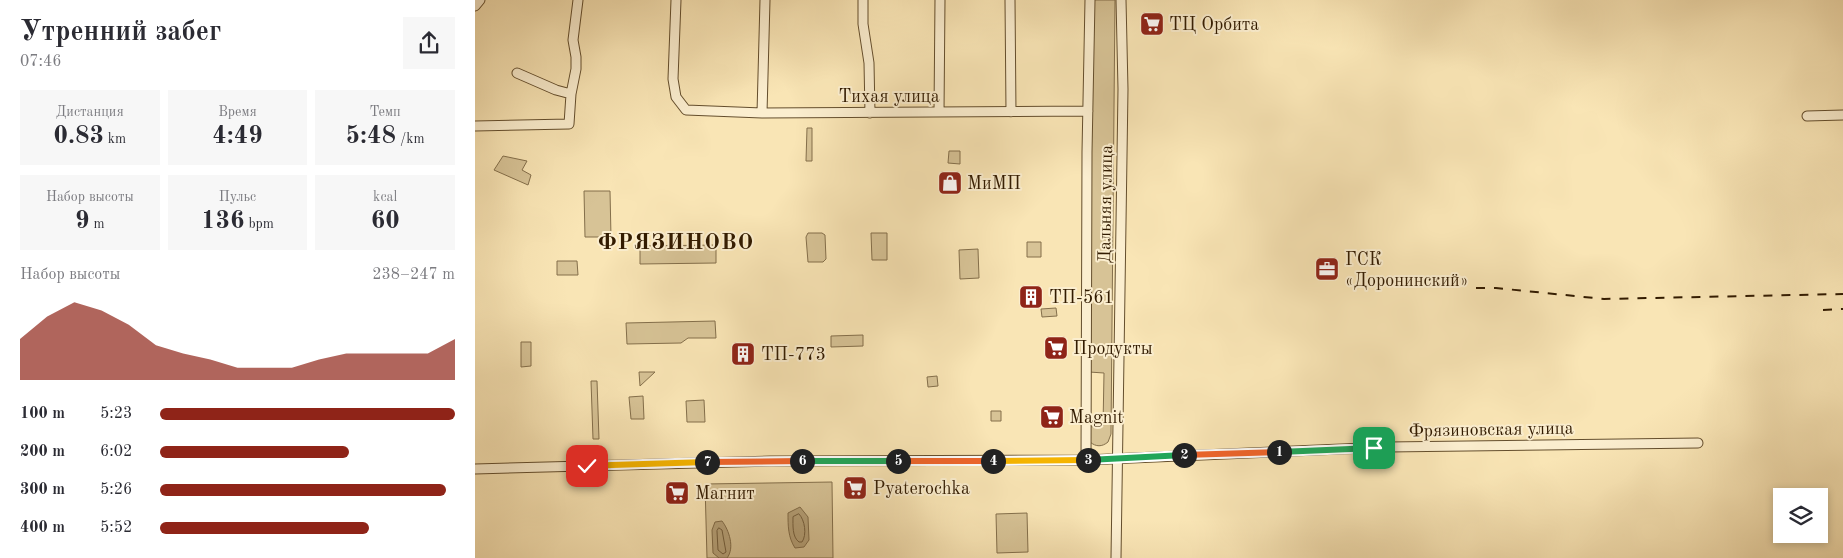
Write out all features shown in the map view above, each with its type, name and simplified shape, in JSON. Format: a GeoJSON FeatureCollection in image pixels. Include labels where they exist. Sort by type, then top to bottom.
{"type":"FeatureCollection","features":[{"type":"Feature","properties":{"kind":"street"},"geometry":{"type":"LineString","coordinates":[[475,6],[480,0]]}},
{"type":"Feature","properties":{"kind":"street"},"geometry":{"type":"LineString","coordinates":[[475,126],[569,124],[576,57],[573,40],[578,0]]}},
{"type":"Feature","properties":{"kind":"street","name":"Тихая улица"},"geometry":{"type":"LineString","coordinates":[[676,0],[673,79],[676,97],[686,110],[762,113],[1087,111]]}},
{"type":"Feature","properties":{"kind":"street"},"geometry":{"type":"LineString","coordinates":[[762,113],[765,0]]}},
{"type":"Feature","properties":{"kind":"street"},"geometry":{"type":"LineString","coordinates":[[863,0],[863,24],[869,63],[870,112]]}},
{"type":"Feature","properties":{"kind":"street"},"geometry":{"type":"LineString","coordinates":[[939,112],[940,0]]}},
{"type":"Feature","properties":{"kind":"street"},"geometry":{"type":"LineString","coordinates":[[1010,0],[1011,112]]}},
{"type":"Feature","properties":{"kind":"street","name":"Дальняя улица"},"geometry":{"type":"LineString","coordinates":[[1085,460],[1087,111],[1090,0]]}},
{"type":"Feature","properties":{"kind":"street","name":"Дальняя улица"},"geometry":{"type":"LineString","coordinates":[[1116,558],[1123,89],[1121,0]]}},
{"type":"Feature","properties":{"kind":"street"},"geometry":{"type":"LineString","coordinates":[[517,73],[556,90],[571,94]]}},
{"type":"Feature","properties":{"kind":"street"},"geometry":{"type":"LineString","coordinates":[[1807,116],[1843,115]]}},
{"type":"Feature","properties":{"kind":"street","name":"Фрязиновская улица"},"geometry":{"type":"LineString","coordinates":[[475,469],[761,462],[1085,460],[1388,447],[1698,443]]}},
{"type":"Feature","properties":{"kind":"shaded area"},"geometry":{"type":"Polygon","coordinates":[[[1092,0],[1115,0],[1111,434],[1108,442],[1099,446],[1090,442],[1088,427],[1103,426],[1104,373],[1089,372],[1092,0]]]}},
{"type":"Feature","properties":{"kind":"shaded area"},"geometry":{"type":"Polygon","coordinates":[[[807,128],[812,128],[812,161],[806,161],[807,128]]]}},
{"type":"Feature","properties":{"kind":"shaded area"},"geometry":{"type":"Polygon","coordinates":[[[949,151],[960,151],[960,164],[948,163],[949,151]]]}},
{"type":"Feature","properties":{"kind":"shaded area"},"geometry":{"type":"Polygon","coordinates":[[[503,156],[527,161],[522,170],[531,175],[528,185],[494,170],[503,156]]]}},
{"type":"Feature","properties":{"kind":"shaded area"},"geometry":{"type":"Polygon","coordinates":[[[584,191],[610,191],[611,237],[585,237],[584,191]]]}},
{"type":"Feature","properties":{"kind":"shaded area"},"geometry":{"type":"Polygon","coordinates":[[[808,233],[822,233],[825,235],[826,259],[823,262],[808,262],[806,237],[808,233]]]}},
{"type":"Feature","properties":{"kind":"shaded area"},"geometry":{"type":"Polygon","coordinates":[[[871,233],[887,233],[887,260],[872,260],[871,233]]]}},
{"type":"Feature","properties":{"kind":"shaded area"},"geometry":{"type":"Polygon","coordinates":[[[1027,242],[1041,242],[1041,257],[1027,257],[1027,242]]]}},
{"type":"Feature","properties":{"kind":"shaded area"},"geometry":{"type":"Polygon","coordinates":[[[716,245],[716,263],[640,264],[640,246],[716,245]]]}},
{"type":"Feature","properties":{"kind":"shaded area"},"geometry":{"type":"Polygon","coordinates":[[[978,249],[979,278],[960,279],[959,250],[978,249]]]}},
{"type":"Feature","properties":{"kind":"shaded area"},"geometry":{"type":"Polygon","coordinates":[[[557,261],[577,261],[578,275],[557,275],[557,261]]]}},
{"type":"Feature","properties":{"kind":"shaded area"},"geometry":{"type":"Polygon","coordinates":[[[1056,308],[1057,316],[1042,317],[1041,309],[1056,308]]]}},
{"type":"Feature","properties":{"kind":"shaded area"},"geometry":{"type":"Polygon","coordinates":[[[715,321],[716,338],[688,338],[681,343],[627,344],[626,323],[715,321]]]}},
{"type":"Feature","properties":{"kind":"shaded area"},"geometry":{"type":"Polygon","coordinates":[[[863,335],[863,346],[831,347],[831,336],[863,335]]]}},
{"type":"Feature","properties":{"kind":"shaded area"},"geometry":{"type":"Polygon","coordinates":[[[521,342],[531,342],[531,366],[521,367],[521,342]]]}},
{"type":"Feature","properties":{"kind":"shaded area"},"geometry":{"type":"Polygon","coordinates":[[[639,372],[655,372],[640,386],[639,372]]]}},
{"type":"Feature","properties":{"kind":"shaded area"},"geometry":{"type":"Polygon","coordinates":[[[937,376],[938,386],[928,387],[927,377],[937,376]]]}},
{"type":"Feature","properties":{"kind":"shaded area"},"geometry":{"type":"Polygon","coordinates":[[[591,381],[597,381],[599,439],[593,439],[591,381]]]}},
{"type":"Feature","properties":{"kind":"shaded area"},"geometry":{"type":"Polygon","coordinates":[[[643,396],[644,419],[631,419],[629,397],[643,396]]]}},
{"type":"Feature","properties":{"kind":"shaded area"},"geometry":{"type":"Polygon","coordinates":[[[704,400],[705,422],[687,422],[686,401],[704,400]]]}},
{"type":"Feature","properties":{"kind":"shaded area"},"geometry":{"type":"Polygon","coordinates":[[[991,411],[1001,411],[1001,421],[991,421],[991,411]]]}},
{"type":"Feature","properties":{"kind":"shaded area"},"geometry":{"type":"Polygon","coordinates":[[[832,482],[833,558],[707,558],[705,484],[832,482]]]}},
{"type":"Feature","properties":{"kind":"shaded area"},"geometry":{"type":"Polygon","coordinates":[[[1027,513],[1028,552],[997,553],[996,514],[1027,513]]]}},
{"type":"Feature","properties":{"kind":"water"},"geometry":{"type":"Polygon","coordinates":[[[800,507],[808,517],[809,540],[804,547],[795,548],[788,527],[788,513],[800,507]]]}},
{"type":"Feature","properties":{"kind":"water"},"geometry":{"type":"Polygon","coordinates":[[[722,521],[727,529],[731,544],[727,558],[719,558],[713,553],[712,530],[715,522],[722,521]]]}},
{"type":"Feature","properties":{"kind":"railway"},"geometry":{"type":"LineString","coordinates":[[1476,288],[1496,288],[1604,299],[1843,294]]}},
{"type":"Feature","properties":{"kind":"railway"},"geometry":{"type":"LineString","coordinates":[[1823,310],[1843,309]]}},
{"type":"Feature","properties":{"kind":"place","name":"ТЦ Орбита"},"geometry":{"type":"Point","coordinates":[1152,24]}},
{"type":"Feature","properties":{"kind":"place","name":"МиМП"},"geometry":{"type":"Point","coordinates":[950,183]}},
{"type":"Feature","properties":{"kind":"place","name":"ГСК «Доронинский»"},"geometry":{"type":"Point","coordinates":[1327,269]}},
{"type":"Feature","properties":{"kind":"place","name":"ТП-561"},"geometry":{"type":"Point","coordinates":[1031,297]}},
{"type":"Feature","properties":{"kind":"place","name":"Продукты"},"geometry":{"type":"Point","coordinates":[1056,348]}},
{"type":"Feature","properties":{"kind":"place","name":"ТП-773"},"geometry":{"type":"Point","coordinates":[743,354]}},
{"type":"Feature","properties":{"kind":"place","name":"Magnit"},"geometry":{"type":"Point","coordinates":[1052,417]}},
{"type":"Feature","properties":{"kind":"place","name":"Pyaterochka"},"geometry":{"type":"Point","coordinates":[855,488]}},
{"type":"Feature","properties":{"kind":"place","name":"Магнит"},"geometry":{"type":"Point","coordinates":[677,493]}},
{"type":"Feature","properties":{"kind":"district","name":"ФРЯЗИНОВО"},"geometry":{"type":"Point","coordinates":[676,241]}},
{"type":"Feature","properties":{"kind":"route"},"geometry":{"type":"LineString","coordinates":[[587,466],[770,461],[1085,460],[1134,456],[1374,448]]}}]}
